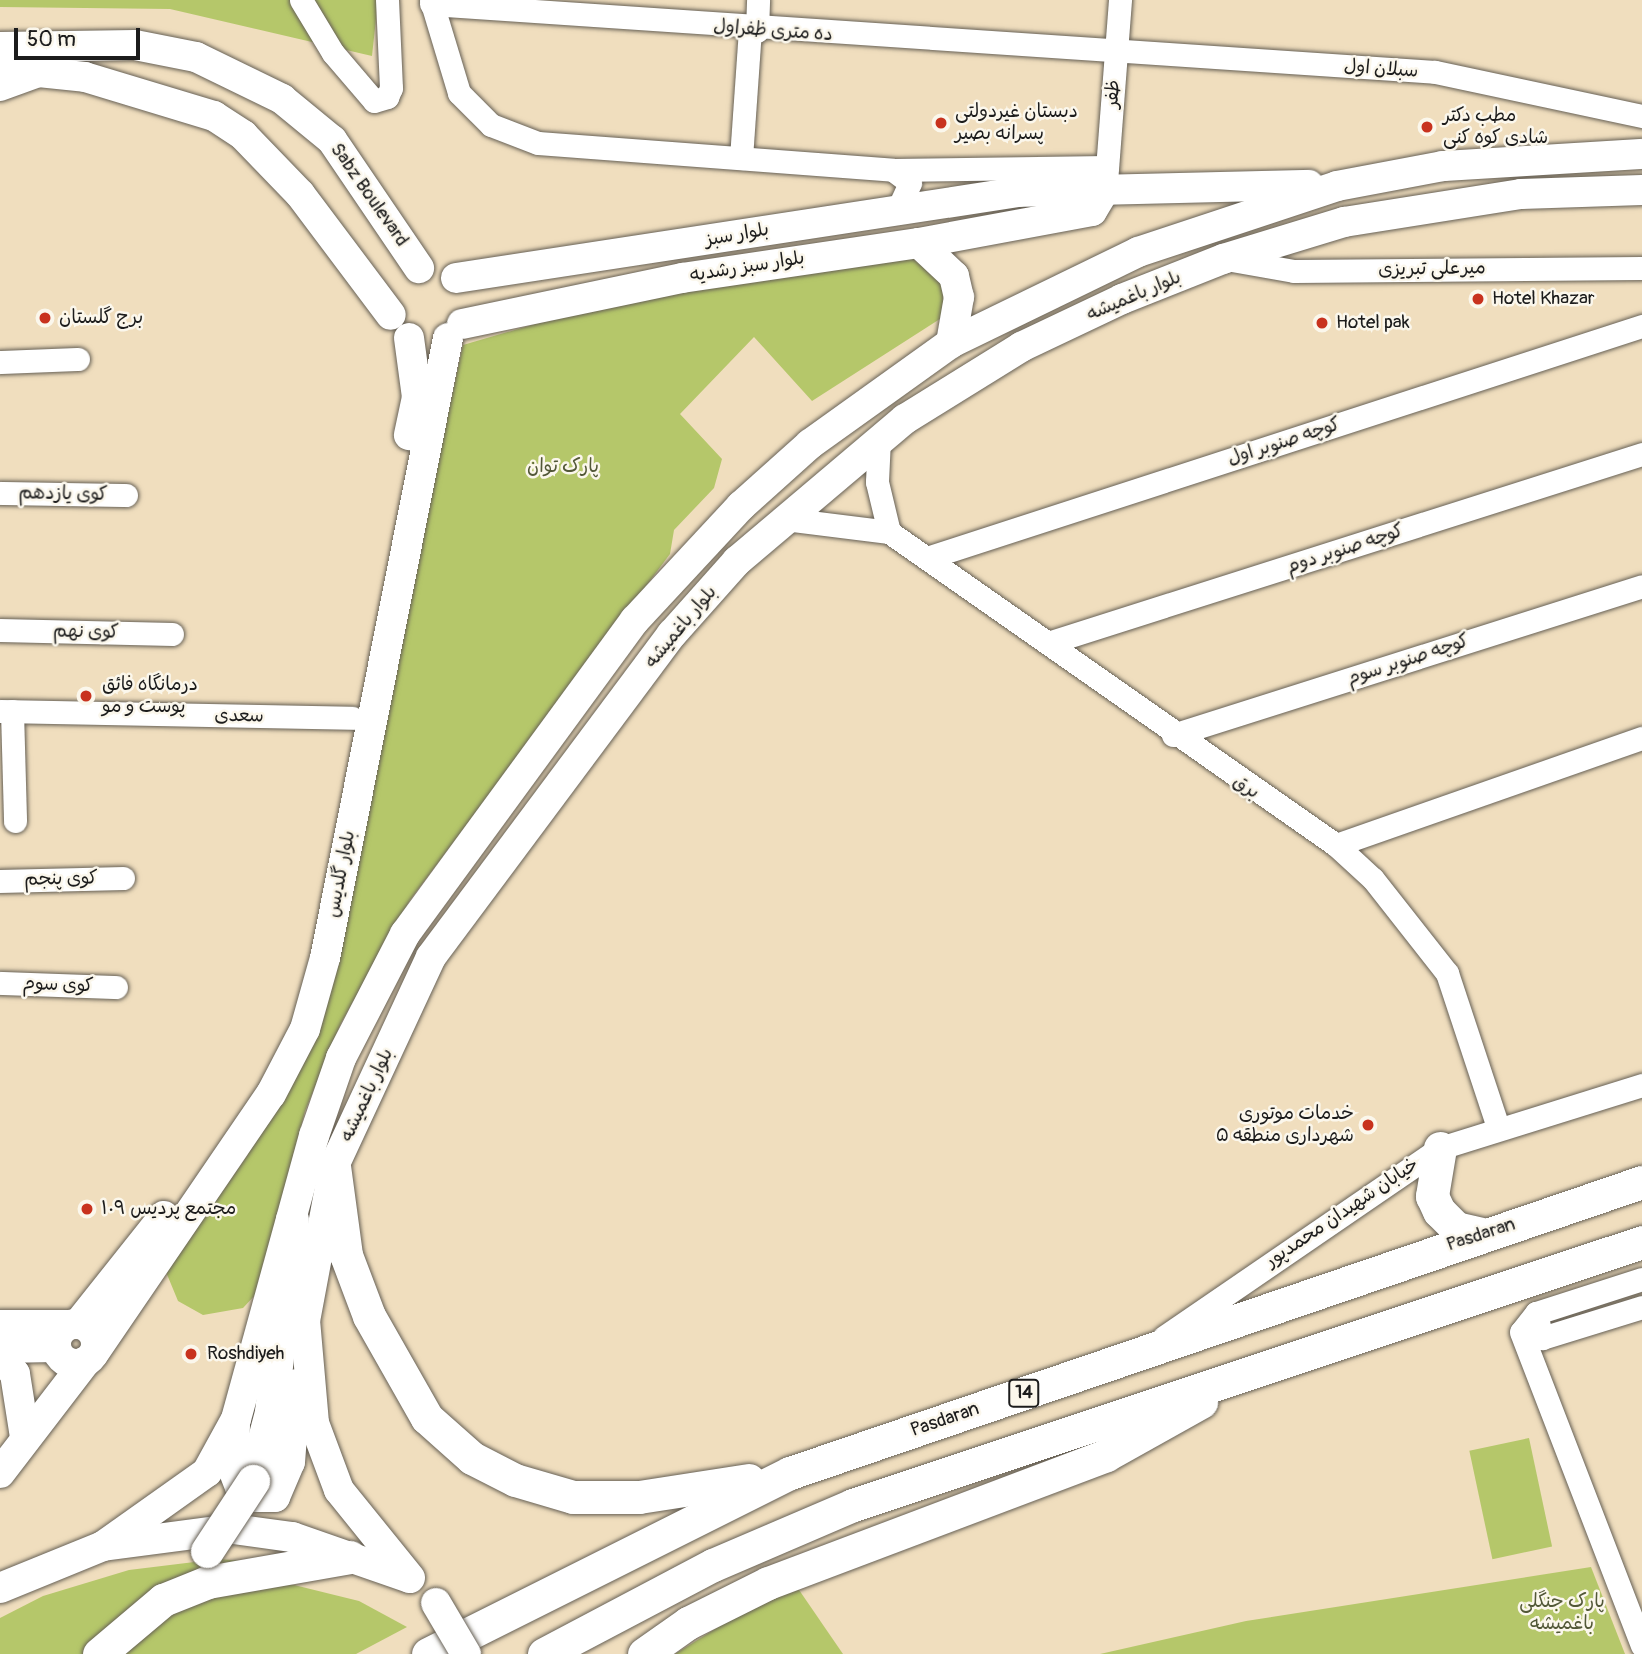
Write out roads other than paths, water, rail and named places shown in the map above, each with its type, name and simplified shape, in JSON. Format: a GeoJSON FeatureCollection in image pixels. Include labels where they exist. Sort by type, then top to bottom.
{"type":"FeatureCollection","features":[{"type":"Feature","properties":{"kind":"highway"},"geometry":{"type":"LineString","coordinates":[[1440,1149],[1432,1196],[1439,1211],[1455,1228],[1483,1234]]}},
{"type":"Feature","properties":{"kind":"highway"},"geometry":{"type":"LineString","coordinates":[[334,1167],[346,1255],[369,1316],[427,1418],[472,1458],[515,1480],[573,1497],[639,1497],[790,1473]]}},
{"type":"Feature","properties":{"kind":"highway","name":"Pasdaran"},"geometry":{"type":"LineString","coordinates":[[428,1654],[790,1473],[1483,1234],[1642,1182]]}},
{"type":"Feature","properties":{"kind":"highway"},"geometry":{"type":"LineString","coordinates":[[99,1654],[163,1600],[207,1550],[253,1481],[271,1412],[292,1219]]}},
{"type":"Feature","properties":{"kind":"highway"},"geometry":{"type":"LineString","coordinates":[[544,1654],[713,1565],[853,1505],[1277,1361],[1642,1242]]}},
{"type":"Feature","properties":{"kind":"highway"},"geometry":{"type":"LineString","coordinates":[[644,1654],[688,1623],[768,1583],[1106,1455],[1277,1361]]}},
{"type":"Feature","properties":{"kind":"highway"},"geometry":{"type":"LineString","coordinates":[[163,1600],[208,1582],[349,1557]]}},
{"type":"Feature","properties":{"kind":"main road","name":"Sabz Boulevard"},"geometry":{"type":"LineString","coordinates":[[0,47],[135,45],[195,57],[282,99],[332,140],[419,268]]}},
{"type":"Feature","properties":{"kind":"main road"},"geometry":{"type":"LineString","coordinates":[[0,68],[44,73],[149,94],[214,116],[243,135],[300,194],[391,315],[409,338],[428,344],[455,331],[466,295],[456,278],[439,268],[419,268],[395,286],[391,315]]}},
{"type":"Feature","properties":{"kind":"main road","name":"بلوار باغمیشه"},"geometry":{"type":"LineString","coordinates":[[236,1419],[263,1313],[341,1058],[405,934],[635,620],[741,506],[810,444],[951,343],[1138,252],[1337,186],[1443,166],[1642,154]]}},
{"type":"Feature","properties":{"kind":"main road","name":"بلوار سبز"},"geometry":{"type":"LineString","coordinates":[[456,278],[899,207],[1106,177],[1337,186]]}},
{"type":"Feature","properties":{"kind":"main road","name":"بلوار سبز رشدیه"},"geometry":{"type":"LineString","coordinates":[[455,331],[682,278],[919,243],[1092,211],[1106,177]]}},
{"type":"Feature","properties":{"kind":"main road","name":"بلوار باغمیشه"},"geometry":{"type":"LineString","coordinates":[[466,1654],[436,1603],[410,1578],[330,1473],[314,1423],[305,1321],[334,1167],[431,957],[467,905],[672,634],[785,519],[879,439],[1021,347],[1223,259],[1344,222],[1449,202],[1642,190]]}},
{"type":"Feature","properties":{"kind":"main road"},"geometry":{"type":"LineString","coordinates":[[919,243],[954,276],[959,297],[951,343]]}},
{"type":"Feature","properties":{"kind":"main road","name":"بلوار گلدیس"},"geometry":{"type":"LineString","coordinates":[[68,1332],[148,1239],[254,1083],[286,1021],[362,720],[455,331]]}},
{"type":"Feature","properties":{"kind":"main road","name":"بلوار گلدیس"},"geometry":{"type":"LineString","coordinates":[[0,1473],[25,1437],[90,1357],[271,1094],[305,1029],[362,720],[417,397],[409,338]]}},
{"type":"Feature","properties":{"kind":"main road"},"geometry":{"type":"LineString","coordinates":[[236,1419],[233,1469],[240,1487],[256,1497],[275,1497],[290,1462],[305,1321]]}},
{"type":"Feature","properties":{"kind":"main road"},"geometry":{"type":"LineString","coordinates":[[0,1325],[92,1332],[90,1357]]}},
{"type":"Feature","properties":{"kind":"main road"},"geometry":{"type":"LineString","coordinates":[[0,1348],[68,1332]]}},
{"type":"Feature","properties":{"kind":"main road"},"geometry":{"type":"LineString","coordinates":[[0,1356],[15,1374],[25,1437]]}},
{"type":"Feature","properties":{"kind":"main road"},"geometry":{"type":"LineString","coordinates":[[0,1588],[103,1546],[207,1472],[236,1419]]}},
{"type":"Feature","properties":{"kind":"main road"},"geometry":{"type":"LineString","coordinates":[[103,1546],[233,1529],[292,1537],[410,1578]]}},
{"type":"Feature","properties":{"kind":"street"},"geometry":{"type":"LineString","coordinates":[[301,0],[333,53],[374,101],[387,97],[391,88],[387,0]]}},
{"type":"Feature","properties":{"kind":"street"},"geometry":{"type":"LineString","coordinates":[[741,158],[758,0]]}},
{"type":"Feature","properties":{"kind":"street","name":"ظفر"},"geometry":{"type":"LineString","coordinates":[[1106,177],[1120,0]]}},
{"type":"Feature","properties":{"kind":"street"},"geometry":{"type":"LineString","coordinates":[[431,2],[459,93],[491,125],[538,144],[893,170],[1106,177]]}},
{"type":"Feature","properties":{"kind":"street","name":"ده متری ظفراول"},"geometry":{"type":"LineString","coordinates":[[431,2],[753,31],[1116,51]]}},
{"type":"Feature","properties":{"kind":"street","name":"سبلان اول"},"geometry":{"type":"LineString","coordinates":[[1116,51],[1435,72],[1642,116]]}},
{"type":"Feature","properties":{"kind":"street"},"geometry":{"type":"LineString","coordinates":[[0,89],[44,73]]}},
{"type":"Feature","properties":{"kind":"street"},"geometry":{"type":"LineString","coordinates":[[893,170],[910,183],[899,207]]}},
{"type":"Feature","properties":{"kind":"street","name":"میرعلی تبریزی"},"geometry":{"type":"LineString","coordinates":[[1223,259],[1293,271],[1642,268]]}},
{"type":"Feature","properties":{"kind":"street","name":"کوچه صنوبر اول"},"geometry":{"type":"LineString","coordinates":[[927,558],[1642,326]]}},
{"type":"Feature","properties":{"kind":"street"},"geometry":{"type":"LineString","coordinates":[[0,362],[78,359]]}},
{"type":"Feature","properties":{"kind":"street"},"geometry":{"type":"LineString","coordinates":[[785,519],[889,532],[877,482],[879,439]]}},
{"type":"Feature","properties":{"kind":"street","name":"کوچه صنوبر دوم"},"geometry":{"type":"LineString","coordinates":[[1048,643],[1642,454]]}},
{"type":"Feature","properties":{"kind":"street","name":"کوی یازدهم"},"geometry":{"type":"LineString","coordinates":[[0,493],[126,495]]}},
{"type":"Feature","properties":{"kind":"street","name":"برق"},"geometry":{"type":"LineString","coordinates":[[889,532],[1048,643],[1173,735],[1336,845],[1373,879],[1447,973],[1498,1127]]}},
{"type":"Feature","properties":{"kind":"street","name":"کوچه صنوبر سوم"},"geometry":{"type":"LineString","coordinates":[[1173,735],[1642,586]]}},
{"type":"Feature","properties":{"kind":"street","name":"کوی نهم"},"geometry":{"type":"LineString","coordinates":[[0,630],[172,634]]}},
{"type":"Feature","properties":{"kind":"street"},"geometry":{"type":"LineString","coordinates":[[6,711],[15,821]]}},
{"type":"Feature","properties":{"kind":"street","name":"سعدی"},"geometry":{"type":"LineString","coordinates":[[6,711],[362,720]]}},
{"type":"Feature","properties":{"kind":"street"},"geometry":{"type":"LineString","coordinates":[[1336,845],[1642,738]]}},
{"type":"Feature","properties":{"kind":"street","name":"کوی پنجم"},"geometry":{"type":"LineString","coordinates":[[0,881],[123,878]]}},
{"type":"Feature","properties":{"kind":"street","name":"کوی سوم"},"geometry":{"type":"LineString","coordinates":[[0,983],[116,987]]}},
{"type":"Feature","properties":{"kind":"street","name":"خیابان شهیدان محمدپور"},"geometry":{"type":"LineString","coordinates":[[1140,1353],[1440,1149],[1498,1127],[1642,1085]]}},
{"type":"Feature","properties":{"kind":"street"},"geometry":{"type":"LineString","coordinates":[[1642,1279],[1535,1313],[1521,1332],[1642,1645]]}},
{"type":"Feature","properties":{"kind":"street"},"geometry":{"type":"LineString","coordinates":[[1535,1313],[1542,1338],[1642,1307]]}},
{"type":"Feature","properties":{"kind":"place","name":"دبستان غیردولتی پسرانه بصیر"},"geometry":{"type":"Point","coordinates":[941,123]}},
{"type":"Feature","properties":{"kind":"place","name":"مطب دکتر شادی کوه کنی"},"geometry":{"type":"Point","coordinates":[1427,127]}},
{"type":"Feature","properties":{"kind":"place","name":"Hotel Khazar"},"geometry":{"type":"Point","coordinates":[1478,299]}},
{"type":"Feature","properties":{"kind":"place","name":"برج گلستان"},"geometry":{"type":"Point","coordinates":[45,318]}},
{"type":"Feature","properties":{"kind":"place","name":"Hotel pak"},"geometry":{"type":"Point","coordinates":[1322,323]}},
{"type":"Feature","properties":{"kind":"place","name":"درمانگاه فائق پوست و مو"},"geometry":{"type":"Point","coordinates":[86,696]}},
{"type":"Feature","properties":{"kind":"place","name":"خدمات موتوری شهرداری منطقه ۵"},"geometry":{"type":"Point","coordinates":[1368,1125]}},
{"type":"Feature","properties":{"kind":"place","name":"مجتمع پردیس ۱۰۹"},"geometry":{"type":"Point","coordinates":[87,1209]}},
{"type":"Feature","properties":{"kind":"place","name":"Roshdiyeh"},"geometry":{"type":"Point","coordinates":[191,1354]}},
{"type":"Feature","properties":{"kind":"park label","name":"پارک توان"},"geometry":{"type":"Point","coordinates":[563,467]}},
{"type":"Feature","properties":{"kind":"park label","name":"پارک جنگلی باغمیشه"},"geometry":{"type":"Point","coordinates":[1562,1613]}}]}
